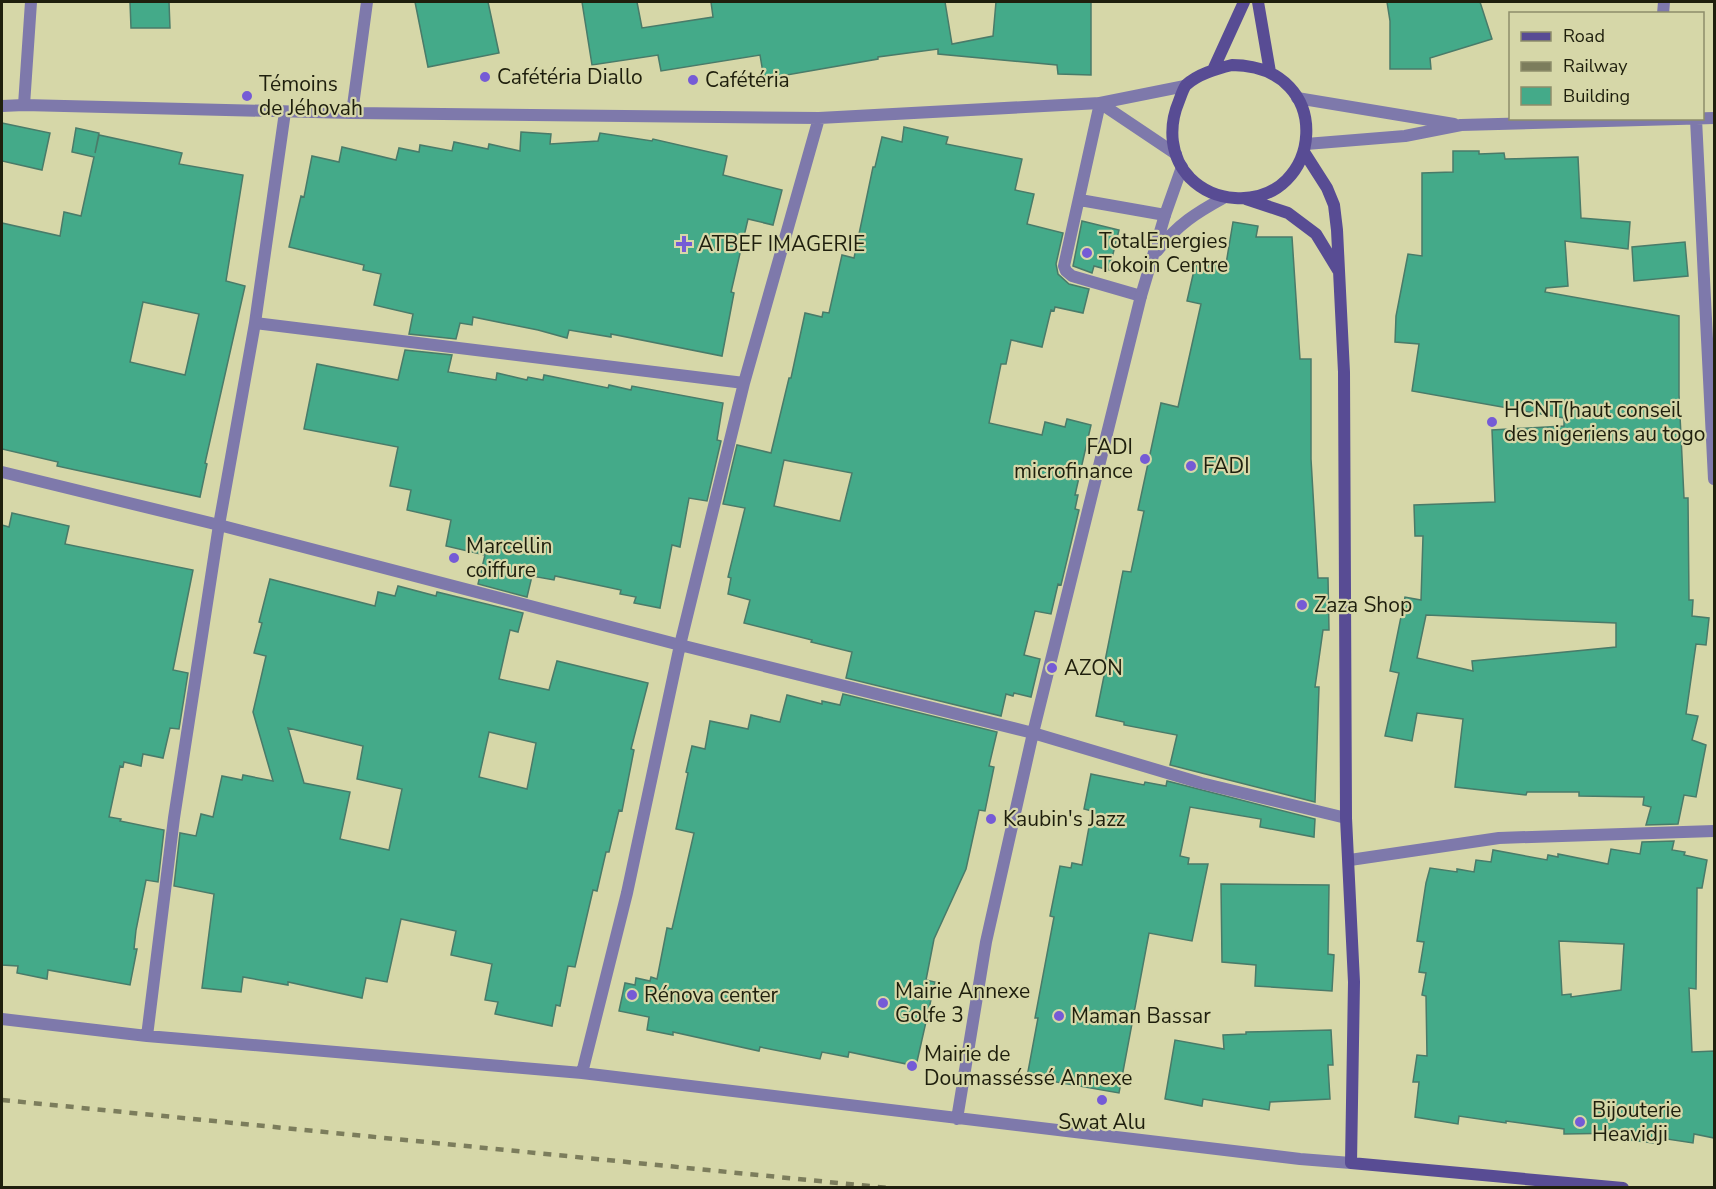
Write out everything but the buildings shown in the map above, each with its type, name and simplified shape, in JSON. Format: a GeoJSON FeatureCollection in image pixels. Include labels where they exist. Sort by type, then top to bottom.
{"type":"FeatureCollection","features":[{"type":"Feature","properties":{"kind":"main road"},"geometry":{"type":"LineString","coordinates":[[1213,69],[1244,2]]}},
{"type":"Feature","properties":{"kind":"main road"},"geometry":{"type":"LineString","coordinates":[[1258,2],[1270,72]]}},
{"type":"Feature","properties":{"kind":"main road"},"geometry":{"type":"LineString","coordinates":[[1245,199],[1263,195],[1280,185],[1294,171],[1305,148],[1305,116],[1297,98],[1286,83],[1270,72],[1251,65],[1232,65],[1213,69],[1185,86],[1172,123],[1172,139],[1182,167],[1190,178],[1212,193],[1245,199],[1288,213],[1317,234],[1338,271]]}},
{"type":"Feature","properties":{"kind":"main road"},"geometry":{"type":"LineString","coordinates":[[1305,148],[1334,205],[1338,230],[1344,372],[1346,818],[1350,861],[1354,982],[1351,1163],[1623,1188]]}},
{"type":"Feature","properties":{"kind":"street"},"geometry":{"type":"LineString","coordinates":[[24,105],[31,2]]}},
{"type":"Feature","properties":{"kind":"street"},"geometry":{"type":"LineString","coordinates":[[352,113],[367,2]]}},
{"type":"Feature","properties":{"kind":"street"},"geometry":{"type":"LineString","coordinates":[[2,106],[352,113],[819,118],[1100,103],[1185,86]]}},
{"type":"Feature","properties":{"kind":"street"},"geometry":{"type":"LineString","coordinates":[[1297,98],[1461,125]]}},
{"type":"Feature","properties":{"kind":"street"},"geometry":{"type":"LineString","coordinates":[[1100,103],[1176,154]]}},
{"type":"Feature","properties":{"kind":"street"},"geometry":{"type":"LineString","coordinates":[[1100,103],[1064,266],[1072,276],[1141,296]]}},
{"type":"Feature","properties":{"kind":"street"},"geometry":{"type":"LineString","coordinates":[[147,1036],[174,818],[219,525],[255,323],[285,112]]}},
{"type":"Feature","properties":{"kind":"street"},"geometry":{"type":"LineString","coordinates":[[582,1073],[627,893],[680,645],[744,383],[819,118]]}},
{"type":"Feature","properties":{"kind":"street"},"geometry":{"type":"LineString","coordinates":[[1305,148],[1405,136],[1461,125],[1662,120]]}},
{"type":"Feature","properties":{"kind":"street"},"geometry":{"type":"LineString","coordinates":[[1696,120],[1714,479]]}},
{"type":"Feature","properties":{"kind":"street"},"geometry":{"type":"LineString","coordinates":[[957,1119],[986,942],[1033,733],[1141,296],[1182,167]]}},
{"type":"Feature","properties":{"kind":"street"},"geometry":{"type":"LineString","coordinates":[[1153,256],[1192,215],[1225,197]]}},
{"type":"Feature","properties":{"kind":"street"},"geometry":{"type":"LineString","coordinates":[[1080,200],[1165,215]]}},
{"type":"Feature","properties":{"kind":"street"},"geometry":{"type":"LineString","coordinates":[[255,323],[744,383]]}},
{"type":"Feature","properties":{"kind":"street"},"geometry":{"type":"LineString","coordinates":[[2,472],[219,525],[680,645],[1033,733],[1201,783],[1346,818]]}},
{"type":"Feature","properties":{"kind":"street"},"geometry":{"type":"LineString","coordinates":[[1350,861],[1499,838],[1714,831]]}},
{"type":"Feature","properties":{"kind":"street"},"geometry":{"type":"LineString","coordinates":[[2,1019],[147,1036],[582,1073],[957,1119],[1351,1163]]}},
{"type":"Feature","properties":{"kind":"railway"},"geometry":{"type":"LineString","coordinates":[[2,1100],[889,1188]]}},
{"type":"Feature","properties":{"kind":"place","name":"Cafétéria Diallo"},"geometry":{"type":"Point","coordinates":[485,77]}},
{"type":"Feature","properties":{"kind":"place","name":"Cafétéria"},"geometry":{"type":"Point","coordinates":[693,80]}},
{"type":"Feature","properties":{"kind":"place","name":"Témoins de Jéhovah"},"geometry":{"type":"Point","coordinates":[247,96]}},
{"type":"Feature","properties":{"kind":"place","name":"ATBEF IMAGERIE"},"geometry":{"type":"Point","coordinates":[684,244]}},
{"type":"Feature","properties":{"kind":"place","name":"TotalEnergies Tokoin Centre"},"geometry":{"type":"Point","coordinates":[1087,253]}},
{"type":"Feature","properties":{"kind":"place","name":"HCNT(haut conseil des nigeriens au togo"},"geometry":{"type":"Point","coordinates":[1492,422]}},
{"type":"Feature","properties":{"kind":"place","name":"FADI microfinance"},"geometry":{"type":"Point","coordinates":[1145,459]}},
{"type":"Feature","properties":{"kind":"place","name":"FADI"},"geometry":{"type":"Point","coordinates":[1191,466]}},
{"type":"Feature","properties":{"kind":"place","name":"Marcellin coiffure"},"geometry":{"type":"Point","coordinates":[454,558]}},
{"type":"Feature","properties":{"kind":"place","name":"Zaza Shop"},"geometry":{"type":"Point","coordinates":[1302,605]}},
{"type":"Feature","properties":{"kind":"place","name":"AZON"},"geometry":{"type":"Point","coordinates":[1052,668]}},
{"type":"Feature","properties":{"kind":"place","name":"Kaubin's Jazz"},"geometry":{"type":"Point","coordinates":[991,819]}},
{"type":"Feature","properties":{"kind":"place","name":"Rénova center"},"geometry":{"type":"Point","coordinates":[632,995]}},
{"type":"Feature","properties":{"kind":"place","name":"Mairie Annexe Golfe 3"},"geometry":{"type":"Point","coordinates":[883,1003]}},
{"type":"Feature","properties":{"kind":"place","name":"Maman Bassar"},"geometry":{"type":"Point","coordinates":[1059,1016]}},
{"type":"Feature","properties":{"kind":"place","name":"Mairie de Doumasséssé Annexe"},"geometry":{"type":"Point","coordinates":[912,1066]}},
{"type":"Feature","properties":{"kind":"place","name":"Swat Alu"},"geometry":{"type":"Point","coordinates":[1102,1100]}},
{"type":"Feature","properties":{"kind":"place","name":"Bijouterie Heavidji"},"geometry":{"type":"Point","coordinates":[1580,1122]}}]}
